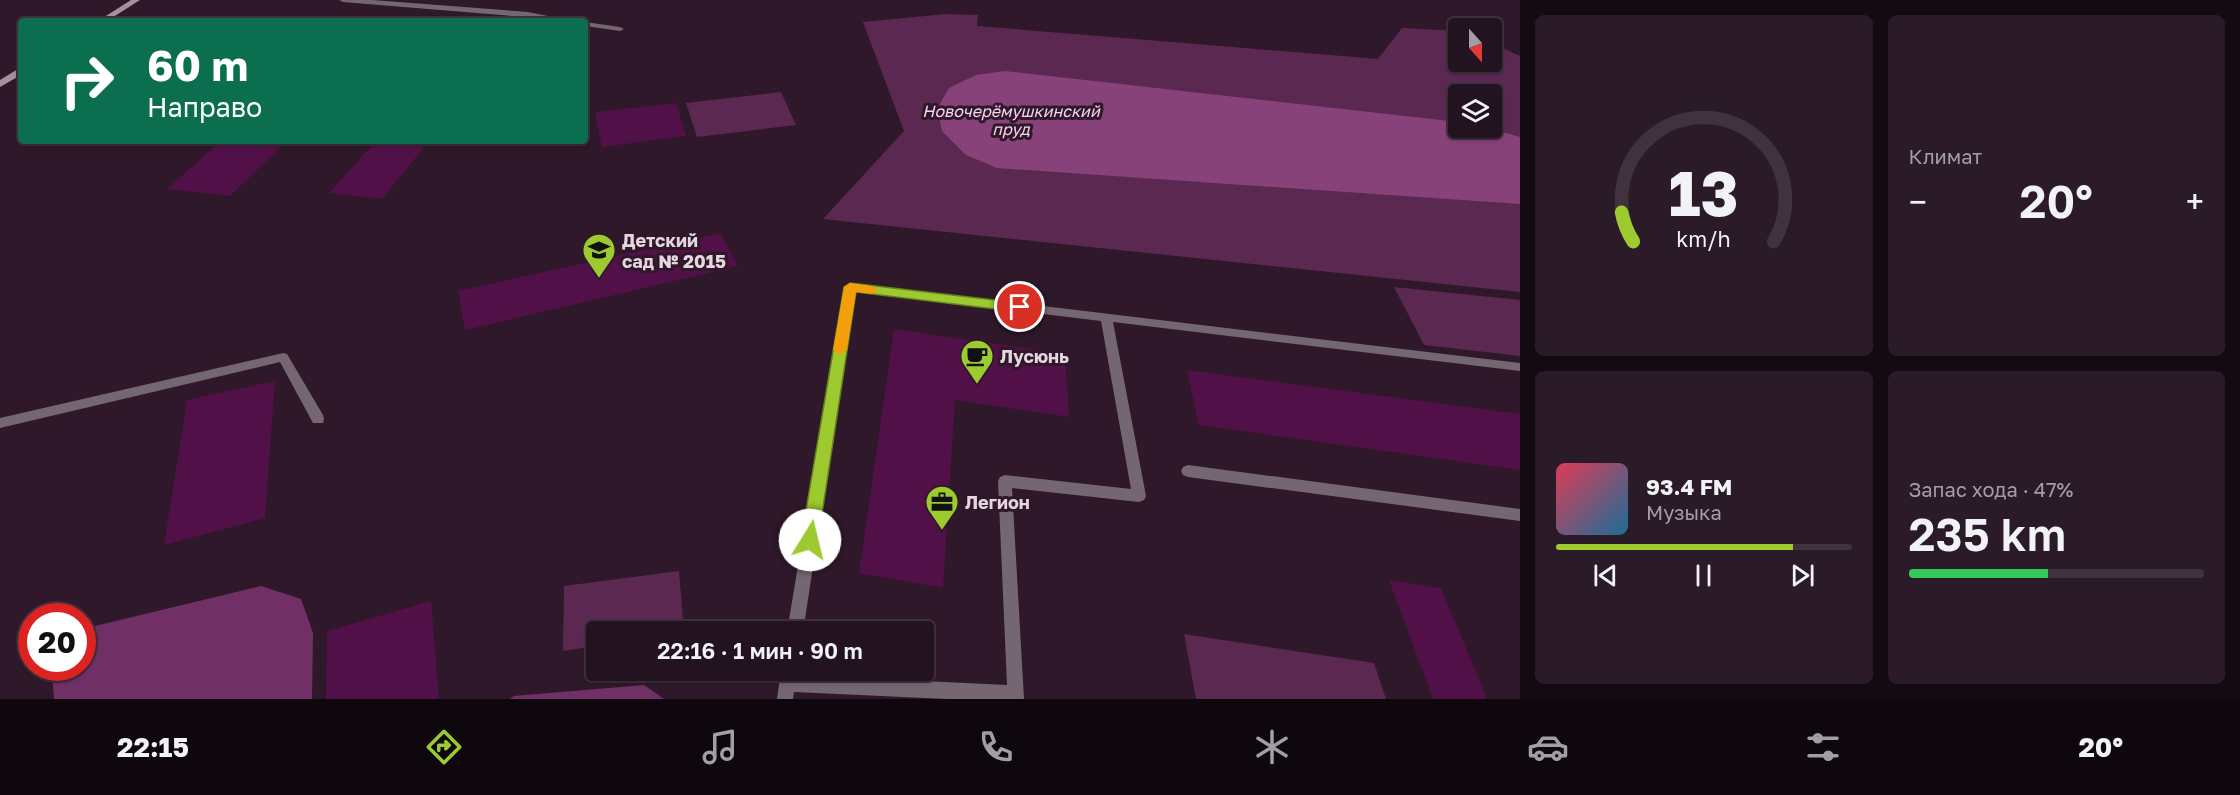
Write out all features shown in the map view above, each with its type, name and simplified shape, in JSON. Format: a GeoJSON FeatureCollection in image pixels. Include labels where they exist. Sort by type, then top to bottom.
{"type":"FeatureCollection","features":[{"type":"Feature","properties":{"kind":"street"},"geometry":{"type":"LineString","coordinates":[[107,18],[136,0]]}},
{"type":"Feature","properties":{"kind":"street"},"geometry":{"type":"LineString","coordinates":[[0,84],[18,73]]}},
{"type":"Feature","properties":{"kind":"lane"},"geometry":{"type":"LineString","coordinates":[[343,0],[528,14],[551,18]]}},
{"type":"Feature","properties":{"kind":"lane"},"geometry":{"type":"LineString","coordinates":[[588,24],[620,29]]}},
{"type":"Feature","properties":{"kind":"lane"},"geometry":{"type":"LineString","coordinates":[[797,621],[850,287],[1520,367]]}},
{"type":"Feature","properties":{"kind":"lane"},"geometry":{"type":"LineString","coordinates":[[787,684],[1016,697],[1005,481],[1139,496],[1106,318]]}},
{"type":"Feature","properties":{"kind":"lane"},"geometry":{"type":"LineString","coordinates":[[0,423],[283,357],[318,419]]}},
{"type":"Feature","properties":{"kind":"lane"},"geometry":{"type":"LineString","coordinates":[[1188,471],[1520,515]]}},
{"type":"Feature","properties":{"kind":"shaded area"},"geometry":{"type":"Polygon","coordinates":[[[946,14],[978,15],[977,26],[1378,59],[1402,28],[1448,30],[1448,72],[1502,72],[1502,48],[1520,56],[1520,292],[823,219],[904,131],[863,22],[946,14]]]}},
{"type":"Feature","properties":{"kind":"shaded area"},"geometry":{"type":"Polygon","coordinates":[[[781,92],[796,125],[697,137],[686,103],[781,92]]]}},
{"type":"Feature","properties":{"kind":"shaded area"},"geometry":{"type":"Polygon","coordinates":[[[1394,287],[1520,300],[1520,356],[1424,345],[1394,287]]]}},
{"type":"Feature","properties":{"kind":"shaded area"},"geometry":{"type":"Polygon","coordinates":[[[679,571],[683,621],[586,621],[586,648],[563,651],[564,586],[679,571]]]}},
{"type":"Feature","properties":{"kind":"shaded area"},"geometry":{"type":"Polygon","coordinates":[[[261,586],[301,599],[313,633],[312,699],[54,699],[53,681],[96,681],[96,626],[261,586]]]}},
{"type":"Feature","properties":{"kind":"shaded area"},"geometry":{"type":"Polygon","coordinates":[[[1184,634],[1374,663],[1386,699],[1196,699],[1184,634]]]}},
{"type":"Feature","properties":{"kind":"shaded area"},"geometry":{"type":"Polygon","coordinates":[[[644,685],[664,699],[510,699],[514,696],[644,685]]]}},
{"type":"Feature","properties":{"kind":"water","name":"Новочерёмушкинский пруд"},"geometry":{"type":"Polygon","coordinates":[[[1005,71],[1448,121],[1448,138],[1502,138],[1502,132],[1520,137],[1520,204],[997,168],[966,155],[942,131],[937,109],[949,88],[976,75],[1005,71]]]}},
{"type":"Feature","properties":{"kind":"building"},"geometry":{"type":"Polygon","coordinates":[[[676,103],[686,136],[602,147],[595,112],[676,103]]]}},
{"type":"Feature","properties":{"kind":"building"},"geometry":{"type":"Polygon","coordinates":[[[218,144],[284,144],[230,196],[167,189],[218,144]]]}},
{"type":"Feature","properties":{"kind":"building"},"geometry":{"type":"Polygon","coordinates":[[[373,144],[427,144],[382,199],[329,193],[373,144]]]}},
{"type":"Feature","properties":{"kind":"building","name":"Детский сад № 2015"},"geometry":{"type":"Polygon","coordinates":[[[720,233],[738,266],[465,330],[458,291],[720,233]]]}},
{"type":"Feature","properties":{"kind":"building"},"geometry":{"type":"Polygon","coordinates":[[[894,329],[1065,354],[1069,417],[955,400],[943,588],[859,573],[894,329]]]}},
{"type":"Feature","properties":{"kind":"building"},"geometry":{"type":"Polygon","coordinates":[[[1187,370],[1520,414],[1520,470],[1199,425],[1187,370]]]}},
{"type":"Feature","properties":{"kind":"building"},"geometry":{"type":"Polygon","coordinates":[[[275,381],[265,518],[164,545],[187,400],[275,381]]]}},
{"type":"Feature","properties":{"kind":"building"},"geometry":{"type":"Polygon","coordinates":[[[1389,580],[1441,588],[1487,699],[1433,699],[1389,580]]]}},
{"type":"Feature","properties":{"kind":"building"},"geometry":{"type":"Polygon","coordinates":[[[431,601],[439,699],[326,699],[327,631],[431,601]]]}},
{"type":"Feature","properties":{"kind":"slow traffic"},"geometry":{"type":"LineString","coordinates":[[840,350],[850,287],[872,290]]}},
{"type":"Feature","properties":{"kind":"place","name":"Детский сад № 2015"},"geometry":{"type":"Point","coordinates":[599,279]}},
{"type":"Feature","properties":{"kind":"place","name":"Лусюнь"},"geometry":{"type":"Point","coordinates":[977,385]}},
{"type":"Feature","properties":{"kind":"place","name":"Легион"},"geometry":{"type":"Point","coordinates":[942,531]}},
{"type":"Feature","properties":{"kind":"route"},"geometry":{"type":"LineString","coordinates":[[810,540],[850,287],[1020,307]]}}]}
